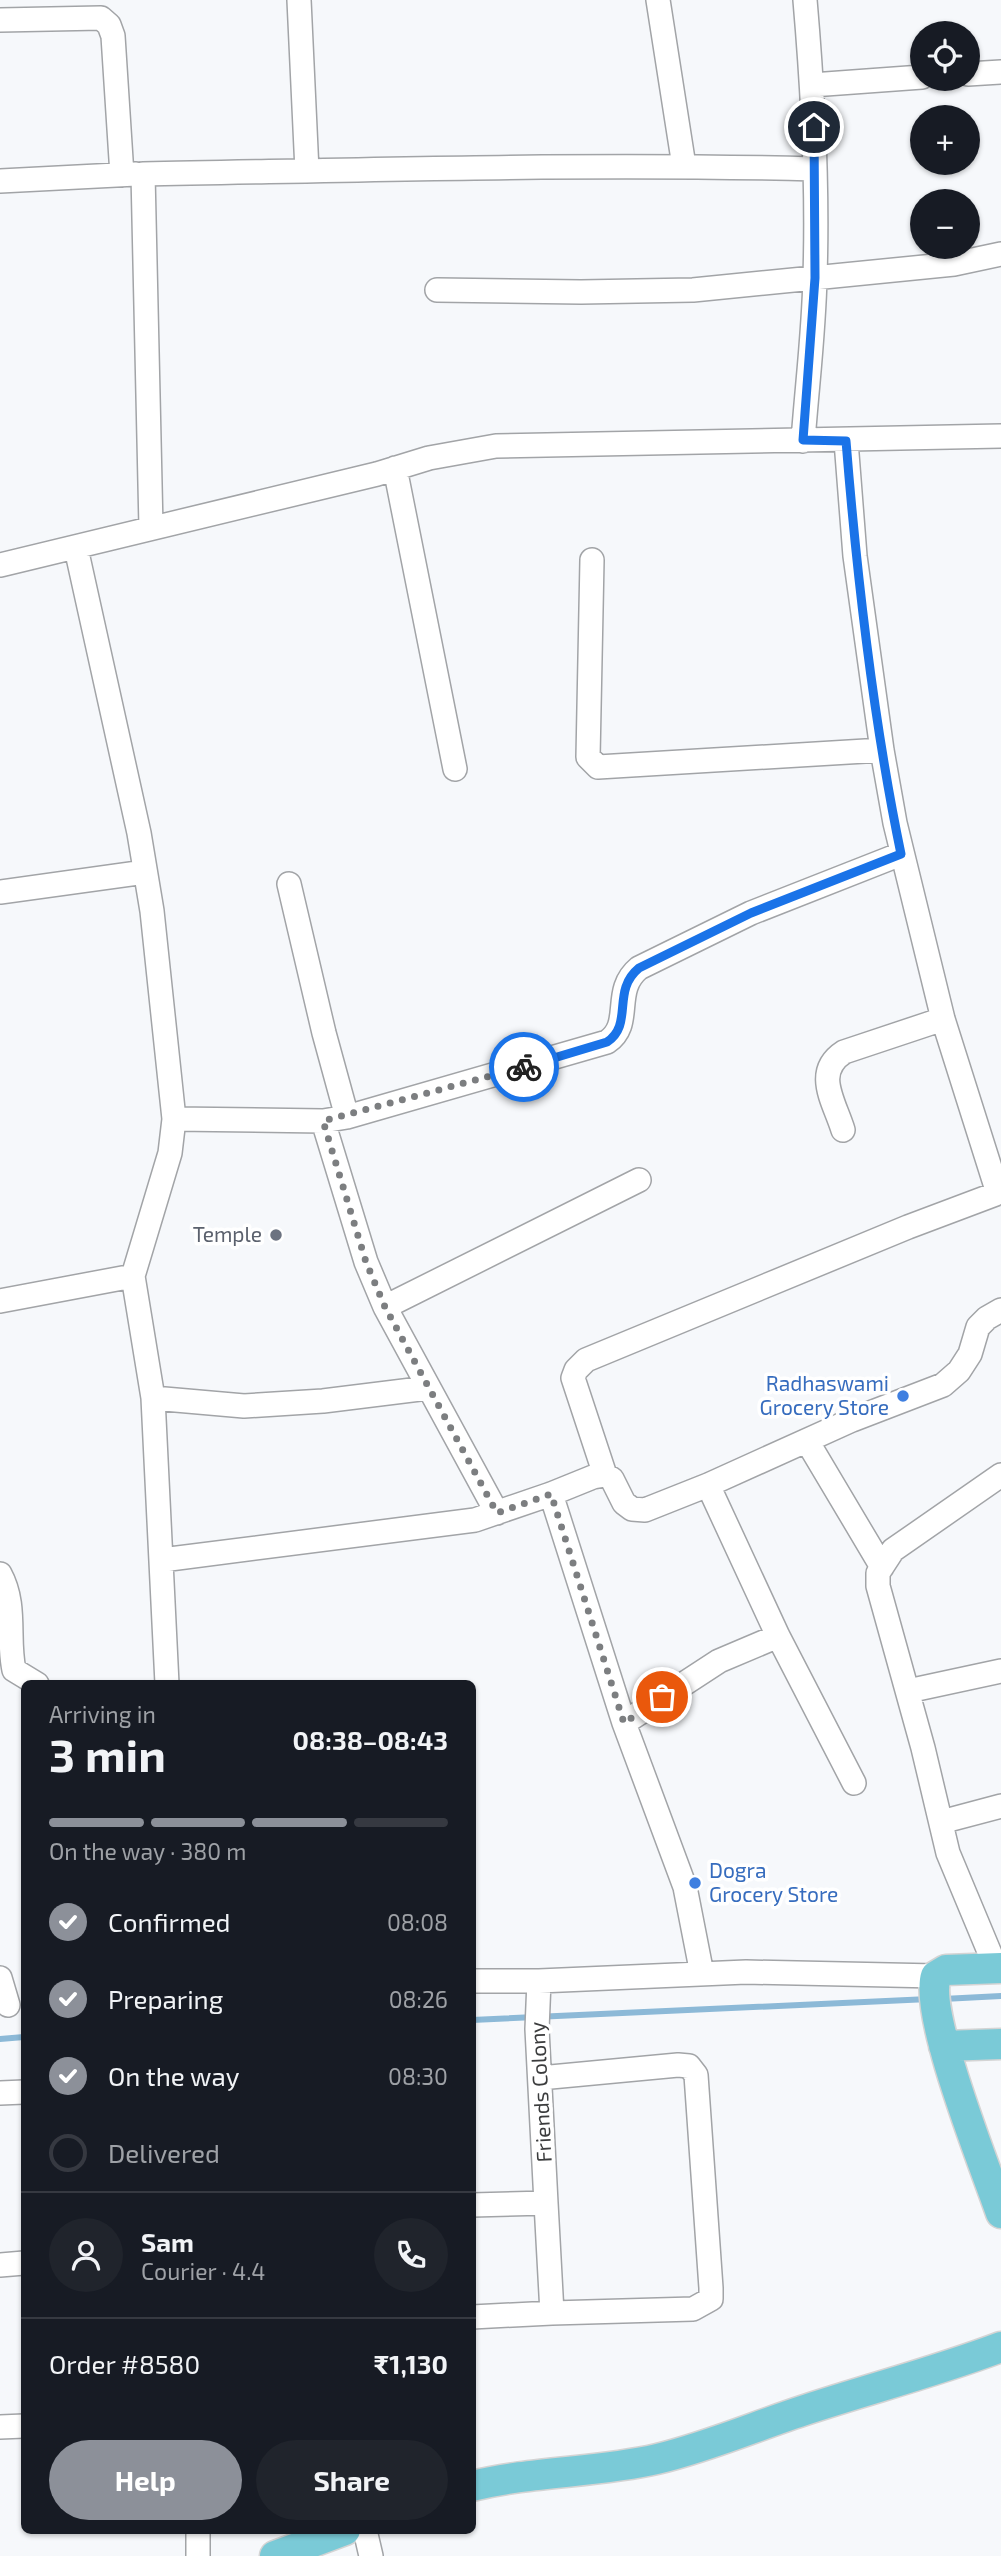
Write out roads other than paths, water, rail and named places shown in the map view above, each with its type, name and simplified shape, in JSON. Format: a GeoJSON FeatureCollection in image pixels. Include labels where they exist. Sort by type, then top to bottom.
{"type":"FeatureCollection","features":[{"type":"Feature","properties":{"kind":"main road"},"geometry":{"type":"LineString","coordinates":[[999,1968],[946,1970],[935,1982],[942,2037],[1001,2213]]}},
{"type":"Feature","properties":{"kind":"main road"},"geometry":{"type":"LineString","coordinates":[[942,2037],[1001,2044]]}},
{"type":"Feature","properties":{"kind":"main road"},"geometry":{"type":"LineString","coordinates":[[476,2485],[621,2465],[678,2454],[1001,2347]]}},
{"type":"Feature","properties":{"kind":"main road"},"geometry":{"type":"LineString","coordinates":[[284,2554],[335,2534]]}},
{"type":"Feature","properties":{"kind":"street"},"geometry":{"type":"LineString","coordinates":[[299,0],[307,171]]}},
{"type":"Feature","properties":{"kind":"street"},"geometry":{"type":"LineString","coordinates":[[658,0],[684,166]]}},
{"type":"Feature","properties":{"kind":"street"},"geometry":{"type":"LineString","coordinates":[[803,440],[815,278],[812,85],[805,0]]}},
{"type":"Feature","properties":{"kind":"street"},"geometry":{"type":"LineString","coordinates":[[0,20],[24,10],[101,18],[109,25],[113,36],[133,175],[151,528]]}},
{"type":"Feature","properties":{"kind":"street"},"geometry":{"type":"LineString","coordinates":[[980,73],[1001,72]]}},
{"type":"Feature","properties":{"kind":"street"},"geometry":{"type":"LineString","coordinates":[[812,85],[910,78]]}},
{"type":"Feature","properties":{"kind":"street"},"geometry":{"type":"LineString","coordinates":[[0,181],[307,171],[684,166],[815,169]]}},
{"type":"Feature","properties":{"kind":"street"},"geometry":{"type":"LineString","coordinates":[[437,290],[693,290],[954,264],[1001,254]]}},
{"type":"Feature","properties":{"kind":"street"},"geometry":{"type":"LineString","coordinates":[[0,565],[429,458],[496,446],[1001,436]]}},
{"type":"Feature","properties":{"kind":"street"},"geometry":{"type":"LineString","coordinates":[[605,1475],[573,1378],[576,1370],[586,1360],[908,1227],[1000,1193],[943,1019],[901,854],[882,750],[855,556],[846,441]]}},
{"type":"Feature","properties":{"kind":"street"},"geometry":{"type":"LineString","coordinates":[[395,468],[456,769]]}},
{"type":"Feature","properties":{"kind":"street"},"geometry":{"type":"LineString","coordinates":[[76,548],[139,833],[174,1119],[170,1153],[133,1276],[153,1398],[167,1680]]}},
{"type":"Feature","properties":{"kind":"street"},"geometry":{"type":"LineString","coordinates":[[592,560],[588,757],[598,767],[882,750]]}},
{"type":"Feature","properties":{"kind":"street"},"geometry":{"type":"LineString","coordinates":[[174,1119],[323,1121],[607,1042],[618,1032],[625,987],[630,975],[639,968],[751,913],[901,854]]}},
{"type":"Feature","properties":{"kind":"street"},"geometry":{"type":"LineString","coordinates":[[0,892],[145,872]]}},
{"type":"Feature","properties":{"kind":"street"},"geometry":{"type":"LineString","coordinates":[[289,884],[347,1116]]}},
{"type":"Feature","properties":{"kind":"street"},"geometry":{"type":"LineString","coordinates":[[842,1130],[826,1076],[828,1066],[834,1059],[844,1052],[943,1019]]}},
{"type":"Feature","properties":{"kind":"street"},"geometry":{"type":"LineString","coordinates":[[323,1121],[366,1262],[385,1307],[497,1513]]}},
{"type":"Feature","properties":{"kind":"street"},"geometry":{"type":"LineString","coordinates":[[385,1307],[639,1180]]}},
{"type":"Feature","properties":{"kind":"street"},"geometry":{"type":"LineString","coordinates":[[0,1301],[133,1276]]}},
{"type":"Feature","properties":{"kind":"street"},"geometry":{"type":"LineString","coordinates":[[162,1560],[475,1520],[605,1475],[612,1479],[624,1503],[632,1509],[645,1510],[708,1485],[852,1420],[943,1385],[959,1371],[970,1353],[978,1326],[1001,1310]]}},
{"type":"Feature","properties":{"kind":"street"},"geometry":{"type":"LineString","coordinates":[[153,1398],[244,1406],[323,1401],[428,1388]]}},
{"type":"Feature","properties":{"kind":"street"},"geometry":{"type":"LineString","coordinates":[[807,1441],[881,1567]]}},
{"type":"Feature","properties":{"kind":"street"},"geometry":{"type":"LineString","coordinates":[[999,1968],[948,1853],[908,1691],[878,1586],[878,1573],[893,1550],[1001,1475]]}},
{"type":"Feature","properties":{"kind":"street"},"geometry":{"type":"LineString","coordinates":[[708,1485],[778,1636],[854,1783]]}},
{"type":"Feature","properties":{"kind":"street"},"geometry":{"type":"LineString","coordinates":[[551,1494],[624,1723],[685,1887],[702,1974]]}},
{"type":"Feature","properties":{"kind":"street"},"geometry":{"type":"LineString","coordinates":[[0,1574],[10,1601],[11,1657],[14,1671],[30,1680]]}},
{"type":"Feature","properties":{"kind":"street"},"geometry":{"type":"LineString","coordinates":[[624,1723],[719,1661],[778,1636]]}},
{"type":"Feature","properties":{"kind":"street"},"geometry":{"type":"LineString","coordinates":[[908,1691],[1001,1671]]}},
{"type":"Feature","properties":{"kind":"street"},"geometry":{"type":"LineString","coordinates":[[941,1822],[1001,1806]]}},
{"type":"Feature","properties":{"kind":"street"},"geometry":{"type":"LineString","coordinates":[[476,1981],[746,1972],[935,1982]]}},
{"type":"Feature","properties":{"kind":"street"},"geometry":{"type":"LineString","coordinates":[[0,1979],[11,2005]]}},
{"type":"Feature","properties":{"kind":"street","name":"Friends Colony"},"geometry":{"type":"LineString","coordinates":[[539,1981],[537,2029],[552,2313]]}},
{"type":"Feature","properties":{"kind":"street"},"geometry":{"type":"LineString","coordinates":[[476,2317],[694,2309],[711,2299],[696,2075],[688,2066],[678,2065],[540,2078]]}},
{"type":"Feature","properties":{"kind":"street"},"geometry":{"type":"LineString","coordinates":[[0,2093],[21,2092]]}},
{"type":"Feature","properties":{"kind":"street"},"geometry":{"type":"LineString","coordinates":[[476,2204],[546,2203]]}},
{"type":"Feature","properties":{"kind":"street"},"geometry":{"type":"LineString","coordinates":[[0,2265],[21,2263]]}},
{"type":"Feature","properties":{"kind":"street"},"geometry":{"type":"LineString","coordinates":[[0,2427],[21,2426]]}},
{"type":"Feature","properties":{"kind":"street"},"geometry":{"type":"LineString","coordinates":[[198,2534],[198,2556]]}},
{"type":"Feature","properties":{"kind":"street"},"geometry":{"type":"LineString","coordinates":[[366,2534],[371,2556]]}},
{"type":"Feature","properties":{"kind":"waterway"},"geometry":{"type":"LineString","coordinates":[[943,1999],[1001,1996]]}},
{"type":"Feature","properties":{"kind":"waterway"},"geometry":{"type":"LineString","coordinates":[[476,2020],[929,1999]]}},
{"type":"Feature","properties":{"kind":"waterway"},"geometry":{"type":"LineString","coordinates":[[0,2039],[21,2037]]}},
{"type":"Feature","properties":{"kind":"place","name":"Temple"},"geometry":{"type":"Point","coordinates":[276,1235]}},
{"type":"Feature","properties":{"kind":"place","name":"Radhaswami Grocery Store"},"geometry":{"type":"Point","coordinates":[903,1396]}},
{"type":"Feature","properties":{"kind":"place","name":"Dogra Grocery Store"},"geometry":{"type":"Point","coordinates":[695,1883]}}]}
